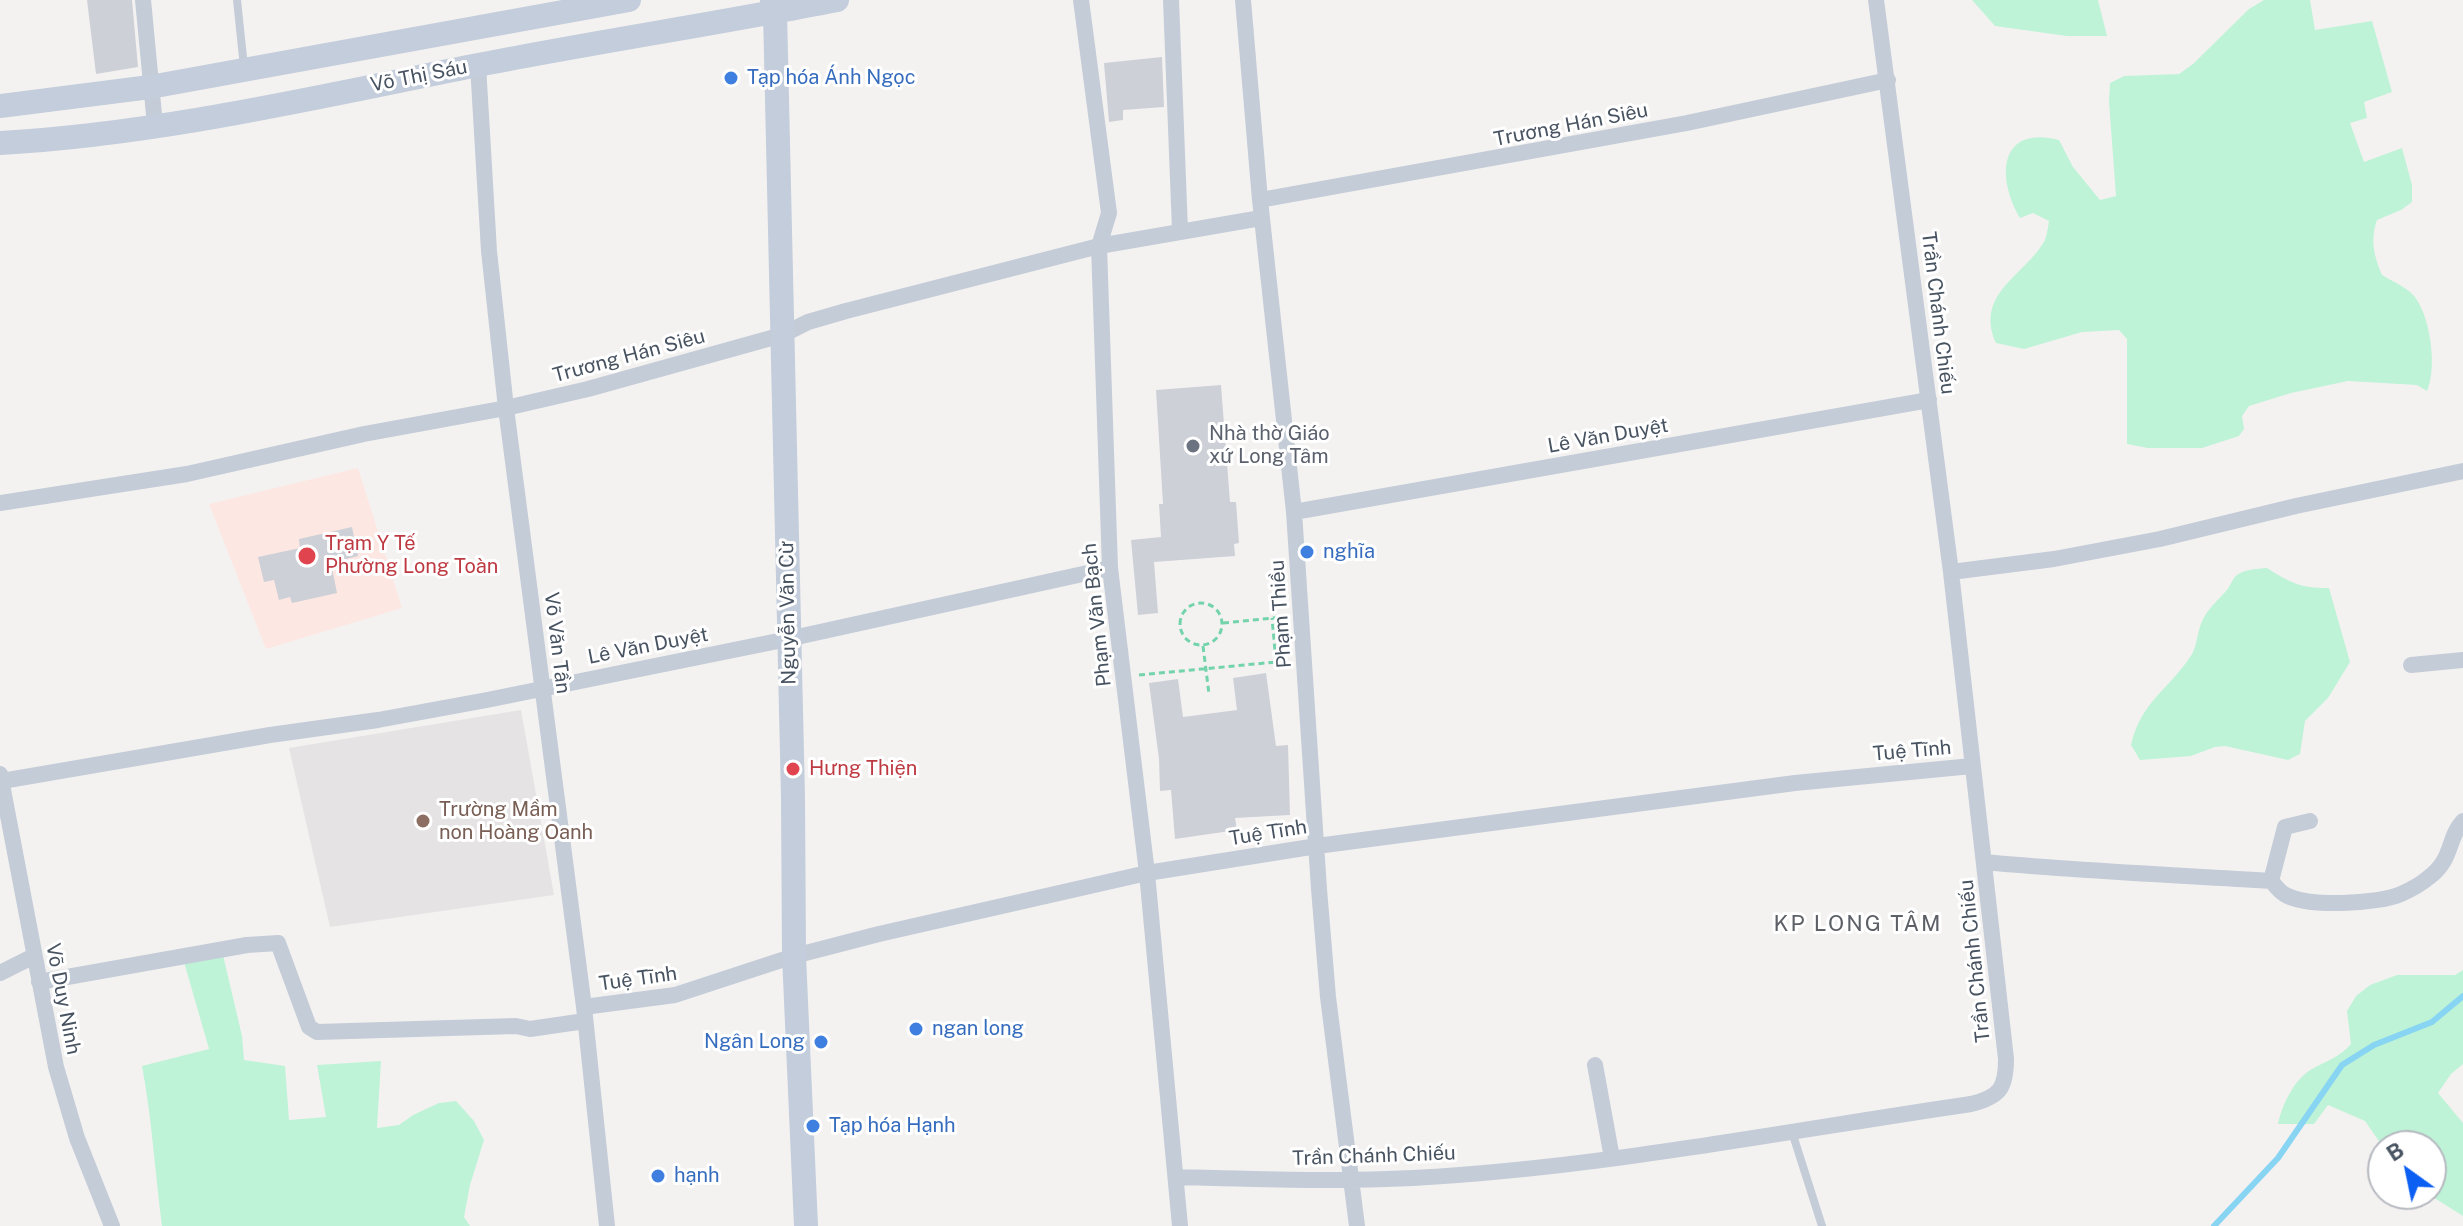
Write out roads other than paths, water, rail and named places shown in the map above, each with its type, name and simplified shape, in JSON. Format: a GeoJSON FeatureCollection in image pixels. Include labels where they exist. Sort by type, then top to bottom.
{"type":"FeatureCollection","features":[{"type":"Feature","properties":{"kind":"main road","name":"Võ Thị Sáu"},"geometry":{"type":"LineString","coordinates":[[0,106],[150,87],[629,0]]}},
{"type":"Feature","properties":{"kind":"main road","name":"Võ Thị Sáu"},"geometry":{"type":"LineString","coordinates":[[0,143],[244,111],[774,6],[837,0]]}},
{"type":"Feature","properties":{"kind":"main road","name":"Nguyễn Văn Cừ"},"geometry":{"type":"LineString","coordinates":[[774,6],[794,956],[806,1226]]}},
{"type":"Feature","properties":{"kind":"street"},"geometry":{"type":"LineString","coordinates":[[143,0],[155,125]]}},
{"type":"Feature","properties":{"kind":"street","name":"Phạm Văn Bạch"},"geometry":{"type":"LineString","coordinates":[[1081,0],[1109,213],[1099,246],[1110,568],[1147,873],[1180,1226]]}},
{"type":"Feature","properties":{"kind":"street"},"geometry":{"type":"LineString","coordinates":[[1171,0],[1180,230]]}},
{"type":"Feature","properties":{"kind":"street","name":"Phạm Thiều"},"geometry":{"type":"LineString","coordinates":[[1243,0],[1261,218],[1294,512],[1328,997],[1357,1226]]}},
{"type":"Feature","properties":{"kind":"street","name":"Trần Chánh Chiếu"},"geometry":{"type":"LineString","coordinates":[[1177,1177],[1351,1180],[1441,1175],[1612,1158],[1971,1104],[1998,1093],[2004,1084],[2006,1059],[1951,572],[1876,0]]}},
{"type":"Feature","properties":{"kind":"street","name":"Võ Văn Tần"},"geometry":{"type":"LineString","coordinates":[[478,65],[489,251],[506,408],[585,1014],[607,1226]]}},
{"type":"Feature","properties":{"kind":"street","name":"Trương Hán Siêu"},"geometry":{"type":"LineString","coordinates":[[1260,200],[1687,123],[1888,80]]}},
{"type":"Feature","properties":{"kind":"street","name":"Trương Hán Siêu"},"geometry":{"type":"LineString","coordinates":[[0,503],[187,474],[364,434],[506,408],[588,389],[782,335],[808,322],[835,314],[1099,246],[1261,218]]}},
{"type":"Feature","properties":{"kind":"street","name":"Lê Văn Duyệt"},"geometry":{"type":"LineString","coordinates":[[1294,512],[1929,400]]}},
{"type":"Feature","properties":{"kind":"street"},"geometry":{"type":"LineString","coordinates":[[1951,572],[2054,559],[2145,542],[2463,471]]}},
{"type":"Feature","properties":{"kind":"street","name":"Lê Văn Duyệt"},"geometry":{"type":"LineString","coordinates":[[1,777],[378,720],[788,639],[1110,568]]}},
{"type":"Feature","properties":{"kind":"street"},"geometry":{"type":"LineString","coordinates":[[2411,665],[2463,660]]}},
{"type":"Feature","properties":{"kind":"street","name":"Tuệ Tĩnh"},"geometry":{"type":"LineString","coordinates":[[39,982],[247,945],[278,943],[309,1027],[317,1032],[516,1026],[530,1029],[675,995],[794,956],[968,912],[1147,873],[1317,846],[1795,783],[1972,766]]}},
{"type":"Feature","properties":{"kind":"street","name":"Võ Duy Ninh"},"geometry":{"type":"LineString","coordinates":[[1,777],[64,1100],[112,1226]]}},
{"type":"Feature","properties":{"kind":"street"},"geometry":{"type":"LineString","coordinates":[[2271,881],[2285,827],[2310,821]]}},
{"type":"Feature","properties":{"kind":"street"},"geometry":{"type":"LineString","coordinates":[[1984,862],[2110,873],[2271,881],[2286,896],[2310,903],[2374,900],[2399,895],[2429,878],[2448,858],[2458,826],[2463,821]]}},
{"type":"Feature","properties":{"kind":"street"},"geometry":{"type":"LineString","coordinates":[[0,973],[34,956]]}},
{"type":"Feature","properties":{"kind":"street"},"geometry":{"type":"LineString","coordinates":[[1595,1065],[1612,1158]]}},
{"type":"Feature","properties":{"kind":"lane"},"geometry":{"type":"LineString","coordinates":[[237,0],[244,70]]}},
{"type":"Feature","properties":{"kind":"lane"},"geometry":{"type":"LineString","coordinates":[[1792,1131],[1822,1226]]}},
{"type":"Feature","properties":{"kind":"waterway"},"geometry":{"type":"LineString","coordinates":[[2214,1226],[2278,1158],[2342,1065],[2374,1045],[2432,1022],[2463,996]]}},
{"type":"Feature","properties":{"kind":"place","name":"Tạp hóa Ánh Ngọc"},"geometry":{"type":"Point","coordinates":[731,78]}},
{"type":"Feature","properties":{"kind":"place","name":"Nhà thờ Giáo xứ Long Tâm"},"geometry":{"type":"Point","coordinates":[1193,446]}},
{"type":"Feature","properties":{"kind":"place","name":"nghĩa"},"geometry":{"type":"Point","coordinates":[1307,552]}},
{"type":"Feature","properties":{"kind":"place","name":"Trạm Y Tế Phường Long Toàn"},"geometry":{"type":"Point","coordinates":[307,556]}},
{"type":"Feature","properties":{"kind":"place","name":"Hưng Thiện"},"geometry":{"type":"Point","coordinates":[793,769]}},
{"type":"Feature","properties":{"kind":"place","name":"Trường Mầm non Hoàng Oanh"},"geometry":{"type":"Point","coordinates":[423,821]}},
{"type":"Feature","properties":{"kind":"place","name":"ngan long"},"geometry":{"type":"Point","coordinates":[916,1029]}},
{"type":"Feature","properties":{"kind":"place","name":"Ngân Long"},"geometry":{"type":"Point","coordinates":[821,1042]}},
{"type":"Feature","properties":{"kind":"place","name":"Tạp hóa Hạnh"},"geometry":{"type":"Point","coordinates":[813,1126]}},
{"type":"Feature","properties":{"kind":"place","name":"hạnh"},"geometry":{"type":"Point","coordinates":[658,1176]}},
{"type":"Feature","properties":{"kind":"district","name":"KP LONG TÂM"},"geometry":{"type":"Point","coordinates":[1858,924]}}]}
